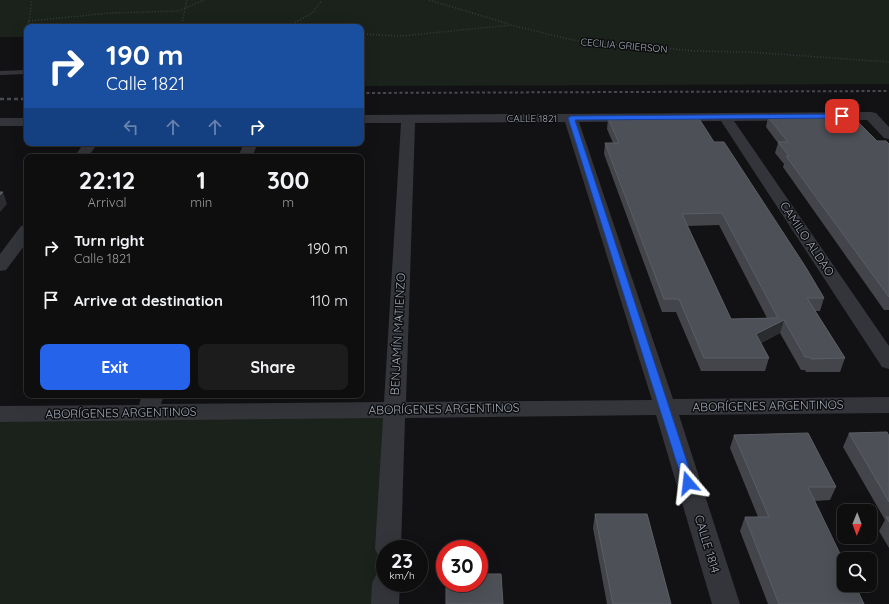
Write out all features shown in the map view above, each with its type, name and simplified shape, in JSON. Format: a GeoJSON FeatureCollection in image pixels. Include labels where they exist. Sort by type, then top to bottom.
{"type":"FeatureCollection","features":[{"type":"Feature","properties":{"kind":"street","name":"CALLE 1821"},"geometry":{"type":"LineString","coordinates":[[364,119],[871,116],[889,135]]}},
{"type":"Feature","properties":{"kind":"street","name":"CAMILO ALDAO"},"geometry":{"type":"LineString","coordinates":[[725,117],[889,362]]}},
{"type":"Feature","properties":{"kind":"street","name":"CALLE 1814"},"geometry":{"type":"LineString","coordinates":[[571,118],[665,407],[726,604]]}},
{"type":"Feature","properties":{"kind":"street","name":"BENJAMÍN MATIENZO"},"geometry":{"type":"LineString","coordinates":[[388,540],[408,119]]}},
{"type":"Feature","properties":{"kind":"street"},"geometry":{"type":"LineString","coordinates":[[0,122],[24,122]]}},
{"type":"Feature","properties":{"kind":"street"},"geometry":{"type":"LineString","coordinates":[[0,266],[24,234]]}},
{"type":"Feature","properties":{"kind":"street","name":"ABORÍGENES ARGENTINOS"},"geometry":{"type":"LineString","coordinates":[[0,414],[150,404],[394,410],[889,405]]}},
{"type":"Feature","properties":{"kind":"street"},"geometry":{"type":"LineString","coordinates":[[385,604],[386,592]]}},
{"type":"Feature","properties":{"kind":"lane"},"geometry":{"type":"LineString","coordinates":[[0,73],[24,72]]}},
{"type":"Feature","properties":{"kind":"path"},"geometry":{"type":"LineString","coordinates":[[27,24],[32,0]]}},
{"type":"Feature","properties":{"kind":"path"},"geometry":{"type":"LineString","coordinates":[[181,24],[181,19],[187,0]]}},
{"type":"Feature","properties":{"kind":"path"},"geometry":{"type":"LineString","coordinates":[[29,21],[110,13],[178,11],[204,0]]}},
{"type":"Feature","properties":{"kind":"path"},"geometry":{"type":"LineString","coordinates":[[294,24],[308,18],[319,7],[322,0]]}},
{"type":"Feature","properties":{"kind":"path"},"geometry":{"type":"LineString","coordinates":[[428,0],[512,25]]}},
{"type":"Feature","properties":{"kind":"path","name":"CECILIA GRIERSON"},"geometry":{"type":"LineString","coordinates":[[364,34],[401,36],[449,30],[512,25],[568,39],[596,44],[634,45],[695,51],[748,52],[889,62]]}},
{"type":"Feature","properties":{"kind":"shaded area"},"geometry":{"type":"Polygon","coordinates":[[[0,0],[889,0],[889,84],[364,86],[364,24],[24,24],[24,37],[0,37],[0,0]]]}},
{"type":"Feature","properties":{"kind":"shaded area"},"geometry":{"type":"Polygon","coordinates":[[[394,410],[386,540],[376,540],[376,592],[385,592],[385,604],[0,604],[0,414],[394,410]]]}},
{"type":"Feature","properties":{"kind":"building"},"geometry":{"type":"Polygon","coordinates":[[[852,116],[877,141],[886,141],[889,144],[889,297],[786,156],[789,156],[778,142],[788,142],[768,117],[852,116]]]}},
{"type":"Feature","properties":{"kind":"building"},"geometry":{"type":"Polygon","coordinates":[[[698,117],[714,142],[724,142],[805,266],[824,298],[807,298],[845,358],[811,359],[810,357],[805,357],[784,320],[756,334],[769,358],[704,358],[679,299],[664,299],[605,143],[619,143],[608,118],[698,117]],[[722,213],[682,214],[731,319],[778,318],[722,213]]]}},
{"type":"Feature","properties":{"kind":"building"},"geometry":{"type":"Polygon","coordinates":[[[887,432],[889,436],[889,502],[849,433],[887,432]]]}},
{"type":"Feature","properties":{"kind":"building"},"geometry":{"type":"Polygon","coordinates":[[[808,433],[836,487],[808,487],[839,552],[837,552],[837,592],[858,592],[864,604],[779,604],[745,517],[769,517],[734,435],[808,433]]]}},
{"type":"Feature","properties":{"kind":"building"},"geometry":{"type":"Polygon","coordinates":[[[595,514],[647,514],[671,604],[613,604],[595,514]]]}},
{"type":"Feature","properties":{"kind":"building"},"geometry":{"type":"Polygon","coordinates":[[[488,574],[501,574],[503,604],[446,604],[446,592],[488,592],[488,574]]]}},
{"type":"Feature","properties":{"kind":"railway"},"geometry":{"type":"LineString","coordinates":[[364,93],[889,91]]}},
{"type":"Feature","properties":{"kind":"railway"},"geometry":{"type":"LineString","coordinates":[[0,99],[24,99]]}},
{"type":"Feature","properties":{"kind":"route"},"geometry":{"type":"LineString","coordinates":[[688,483],[665,407],[571,118],[842,116]]}}]}
